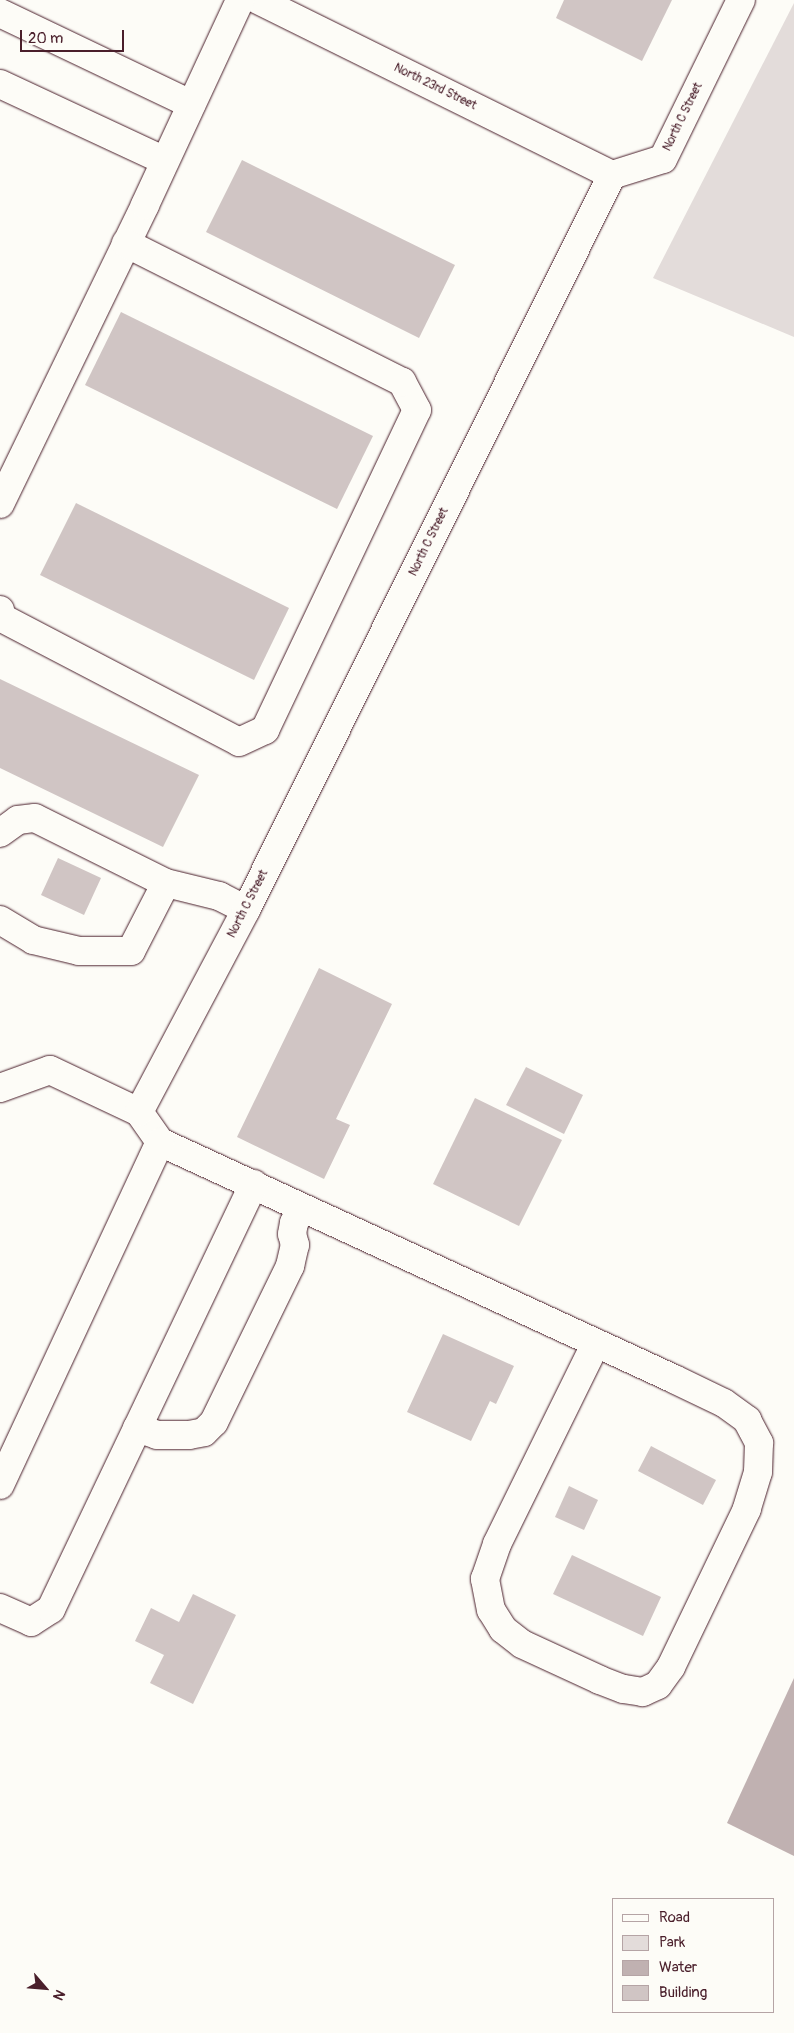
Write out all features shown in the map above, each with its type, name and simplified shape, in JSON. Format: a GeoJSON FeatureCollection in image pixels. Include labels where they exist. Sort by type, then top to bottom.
{"type":"FeatureCollection","features":[{"type":"Feature","properties":{"kind":"street"},"geometry":{"type":"LineString","coordinates":[[0,504],[165,162],[240,0]]}},
{"type":"Feature","properties":{"kind":"street","name":"North C Street"},"geometry":{"type":"LineString","coordinates":[[139,1112],[246,910],[612,174],[662,159],[741,0]]}},
{"type":"Feature","properties":{"kind":"street","name":"North 23rd Street"},"geometry":{"type":"LineString","coordinates":[[271,3],[612,174]]}},
{"type":"Feature","properties":{"kind":"street"},"geometry":{"type":"LineString","coordinates":[[0,13],[191,104]]}},
{"type":"Feature","properties":{"kind":"street"},"geometry":{"type":"LineString","coordinates":[[0,84],[165,162]]}},
{"type":"Feature","properties":{"kind":"street"},"geometry":{"type":"LineString","coordinates":[[0,610],[2,618],[239,742],[265,730],[416,410],[402,382],[126,243]]}},
{"type":"Feature","properties":{"kind":"street"},"geometry":{"type":"LineString","coordinates":[[0,833],[18,820],[35,818],[166,883],[219,896],[246,910]]}},
{"type":"Feature","properties":{"kind":"street"},"geometry":{"type":"LineString","coordinates":[[0,920],[33,940],[79,951],[131,951],[166,883]]}},
{"type":"Feature","properties":{"kind":"street"},"geometry":{"type":"LineString","coordinates":[[0,1088],[50,1070],[139,1112],[160,1142],[724,1403],[747,1420],[759,1443],[758,1472],[747,1509],[672,1667],[658,1685],[643,1692],[623,1689],[600,1680],[522,1644],[503,1629],[490,1610],[485,1579],[497,1544],[596,1344]]}},
{"type":"Feature","properties":{"kind":"street"},"geometry":{"type":"LineString","coordinates":[[0,1485],[160,1142]]}},
{"type":"Feature","properties":{"kind":"street"},"geometry":{"type":"LineString","coordinates":[[0,1608],[31,1622],[51,1609],[254,1184]]}},
{"type":"Feature","properties":{"kind":"street"},"geometry":{"type":"LineString","coordinates":[[137,1428],[157,1435],[189,1435],[204,1432],[214,1422],[290,1266],[295,1245],[292,1234],[294,1223],[302,1208]]}},
{"type":"Feature","properties":{"kind":"green space"},"geometry":{"type":"Polygon","coordinates":[[[794,3],[794,337],[653,278],[794,3]]]}},
{"type":"Feature","properties":{"kind":"water"},"geometry":{"type":"Polygon","coordinates":[[[794,1678],[794,1856],[727,1823],[794,1678]]]}},
{"type":"Feature","properties":{"kind":"building"},"geometry":{"type":"Polygon","coordinates":[[[564,0],[672,0],[642,61],[556,18],[564,0]]]}},
{"type":"Feature","properties":{"kind":"building"},"geometry":{"type":"Polygon","coordinates":[[[242,160],[455,265],[419,338],[206,232],[242,160]]]}},
{"type":"Feature","properties":{"kind":"building"},"geometry":{"type":"Polygon","coordinates":[[[121,312],[373,436],[337,509],[85,385],[121,312]]]}},
{"type":"Feature","properties":{"kind":"building"},"geometry":{"type":"Polygon","coordinates":[[[76,503],[289,608],[254,680],[40,575],[76,503]]]}},
{"type":"Feature","properties":{"kind":"building"},"geometry":{"type":"Polygon","coordinates":[[[0,679],[199,775],[163,847],[0,768],[0,679]]]}},
{"type":"Feature","properties":{"kind":"building"},"geometry":{"type":"Polygon","coordinates":[[[58,858],[101,878],[84,915],[41,895],[58,858]]]}},
{"type":"Feature","properties":{"kind":"building"},"geometry":{"type":"Polygon","coordinates":[[[319,968],[392,1004],[336,1119],[350,1125],[324,1179],[237,1137],[319,968]]]}},
{"type":"Feature","properties":{"kind":"building"},"geometry":{"type":"Polygon","coordinates":[[[526,1067],[583,1095],[564,1134],[506,1105],[526,1067]]]}},
{"type":"Feature","properties":{"kind":"building"},"geometry":{"type":"Polygon","coordinates":[[[475,1098],[562,1140],[519,1226],[433,1184],[475,1098]]]}},
{"type":"Feature","properties":{"kind":"building"},"geometry":{"type":"Polygon","coordinates":[[[443,1334],[514,1366],[496,1404],[490,1401],[471,1441],[407,1412],[443,1334]]]}},
{"type":"Feature","properties":{"kind":"building"},"geometry":{"type":"Polygon","coordinates":[[[651,1446],[716,1480],[703,1505],[638,1471],[651,1446]]]}},
{"type":"Feature","properties":{"kind":"building"},"geometry":{"type":"Polygon","coordinates":[[[569,1486],[598,1500],[584,1530],[555,1517],[569,1486]]]}},
{"type":"Feature","properties":{"kind":"building"},"geometry":{"type":"Polygon","coordinates":[[[572,1555],[661,1597],[643,1636],[553,1594],[572,1555]]]}},
{"type":"Feature","properties":{"kind":"building"},"geometry":{"type":"Polygon","coordinates":[[[193,1594],[236,1615],[193,1704],[150,1683],[164,1655],[135,1641],[151,1608],[179,1622],[193,1594]]]}}]}
